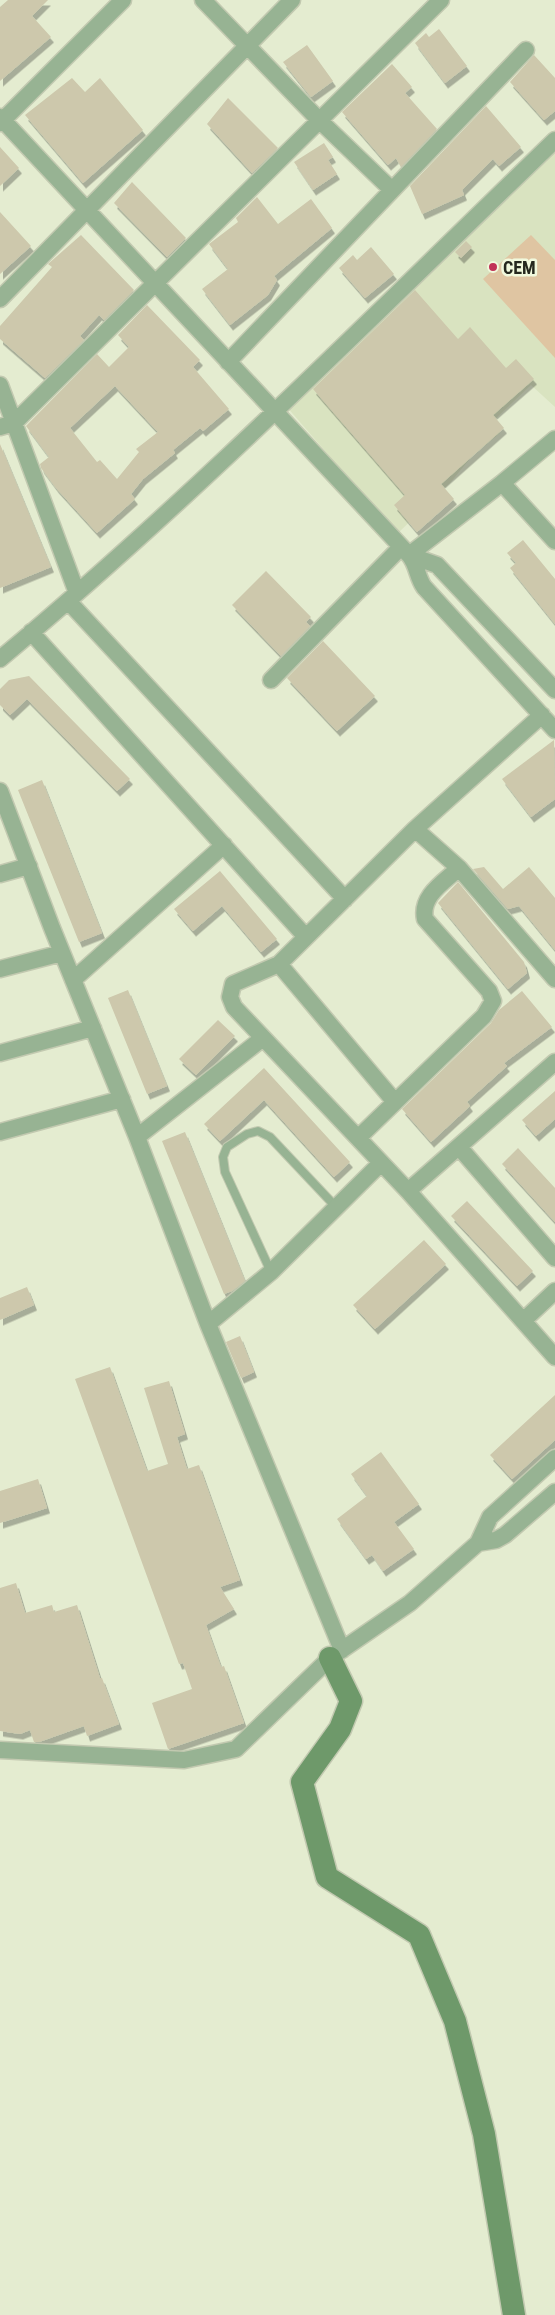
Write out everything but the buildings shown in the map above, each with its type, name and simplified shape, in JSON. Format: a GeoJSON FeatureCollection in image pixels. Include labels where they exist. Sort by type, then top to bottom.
{"type":"FeatureCollection","features":[{"type":"Feature","properties":{"kind":"street"},"geometry":{"type":"LineString","coordinates":[[123,0],[1,120],[408,554],[418,579],[424,587],[555,730]]}},
{"type":"Feature","properties":{"kind":"street"},"geometry":{"type":"LineString","coordinates":[[203,0],[319,120],[392,190]]}},
{"type":"Feature","properties":{"kind":"street"},"geometry":{"type":"LineString","coordinates":[[0,299],[292,0]]}},
{"type":"Feature","properties":{"kind":"street"},"geometry":{"type":"LineString","coordinates":[[7,425],[155,284],[441,0]]}},
{"type":"Feature","properties":{"kind":"street"},"geometry":{"type":"LineString","coordinates":[[228,362],[526,50]]}},
{"type":"Feature","properties":{"kind":"street"},"geometry":{"type":"LineString","coordinates":[[0,658],[72,597],[274,412],[555,140]]}},
{"type":"Feature","properties":{"kind":"street"},"geometry":{"type":"LineString","coordinates":[[0,385],[7,425],[72,597],[345,899]]}},
{"type":"Feature","properties":{"kind":"street"},"geometry":{"type":"LineString","coordinates":[[271,680],[408,554],[502,483],[555,439]]}},
{"type":"Feature","properties":{"kind":"street"},"geometry":{"type":"LineString","coordinates":[[502,483],[555,541]]}},
{"type":"Feature","properties":{"kind":"street"},"geometry":{"type":"LineString","coordinates":[[408,554],[437,565],[555,690]]}},
{"type":"Feature","properties":{"kind":"street"},"geometry":{"type":"LineString","coordinates":[[32,632],[306,937]]}},
{"type":"Feature","properties":{"kind":"street"},"geometry":{"type":"LineString","coordinates":[[542,715],[416,829],[279,964],[233,984],[230,997],[234,1008],[408,1191],[555,1357]]}},
{"type":"Feature","properties":{"kind":"street"},"geometry":{"type":"LineString","coordinates":[[0,791],[62,953],[137,1137],[336,1654],[350,1701],[340,1729],[302,1782],[324,1868],[327,1877],[419,1935],[454,2021],[484,2134],[514,2315]]}},
{"type":"Feature","properties":{"kind":"street"},"geometry":{"type":"LineString","coordinates":[[416,829],[459,868],[555,979]]}},
{"type":"Feature","properties":{"kind":"street"},"geometry":{"type":"LineString","coordinates":[[73,980],[224,845]]}},
{"type":"Feature","properties":{"kind":"street"},"geometry":{"type":"LineString","coordinates":[[0,874],[29,866]]}},
{"type":"Feature","properties":{"kind":"street"},"geometry":{"type":"LineString","coordinates":[[358,1138],[484,1016],[493,1001],[489,991],[425,919],[423,909],[427,899],[459,868]]}},
{"type":"Feature","properties":{"kind":"street"},"geometry":{"type":"LineString","coordinates":[[0,969],[62,953]]}},
{"type":"Feature","properties":{"kind":"street"},"geometry":{"type":"LineString","coordinates":[[279,964],[395,1102]]}},
{"type":"Feature","properties":{"kind":"street"},"geometry":{"type":"LineString","coordinates":[[0,1053],[93,1028]]}},
{"type":"Feature","properties":{"kind":"street"},"geometry":{"type":"LineString","coordinates":[[137,1137],[263,1038]]}},
{"type":"Feature","properties":{"kind":"street"},"geometry":{"type":"LineString","coordinates":[[408,1191],[555,1062]]}},
{"type":"Feature","properties":{"kind":"street"},"geometry":{"type":"LineString","coordinates":[[0,1132],[122,1099]]}},
{"type":"Feature","properties":{"kind":"street"},"geometry":{"type":"LineString","coordinates":[[459,1147],[555,1258]]}},
{"type":"Feature","properties":{"kind":"street"},"geometry":{"type":"LineString","coordinates":[[208,1324],[271,1272],[381,1163]]}},
{"type":"Feature","properties":{"kind":"street"},"geometry":{"type":"LineString","coordinates":[[523,1322],[555,1290]]}},
{"type":"Feature","properties":{"kind":"street"},"geometry":{"type":"LineString","coordinates":[[0,1750],[184,1760],[236,1749],[336,1654],[410,1602],[478,1543],[490,1517],[555,1458]]}},
{"type":"Feature","properties":{"kind":"street"},"geometry":{"type":"LineString","coordinates":[[478,1543],[496,1540],[504,1535],[555,1492]]}},
{"type":"Feature","properties":{"kind":"lane"},"geometry":{"type":"LineString","coordinates":[[271,1272],[225,1172],[223,1157],[227,1147],[247,1134],[258,1132],[270,1136],[336,1207]]}},
{"type":"Feature","properties":{"kind":"shaded area","name":"CEM"},"geometry":{"type":"Polygon","coordinates":[[[555,149],[555,407],[531,385],[493,421],[500,433],[473,455],[450,483],[397,534],[286,406],[555,149]]]}},
{"type":"Feature","properties":{"kind":"shaded area"},"geometry":{"type":"Polygon","coordinates":[[[531,235],[555,260],[555,358],[483,279],[531,235]]]}},
{"type":"Feature","properties":{"kind":"place","name":"CEM"},"geometry":{"type":"Point","coordinates":[493,267]}}]}
